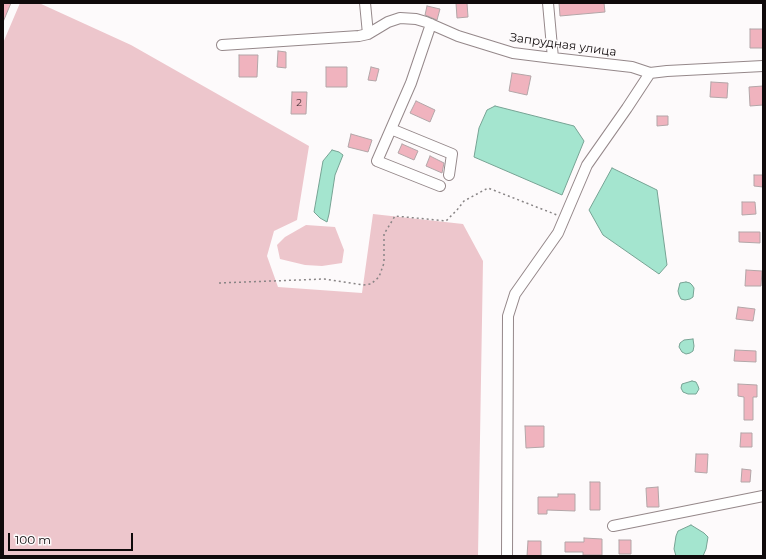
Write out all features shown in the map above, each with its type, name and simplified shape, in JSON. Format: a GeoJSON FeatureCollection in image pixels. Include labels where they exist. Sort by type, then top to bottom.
{"type":"FeatureCollection","features":[{"type":"Feature","properties":{"kind":"street"},"geometry":{"type":"LineString","coordinates":[[222,45],[359,36],[368,34],[365,3]]}},
{"type":"Feature","properties":{"kind":"street"},"geometry":{"type":"LineString","coordinates":[[548,3],[553,58]]}},
{"type":"Feature","properties":{"kind":"street","name":"Запрудная улица"},"geometry":{"type":"LineString","coordinates":[[368,34],[388,22],[400,18],[416,19],[458,36],[513,52],[632,67],[650,73],[763,66]]}},
{"type":"Feature","properties":{"kind":"street"},"geometry":{"type":"LineString","coordinates":[[431,24],[411,83],[377,161],[440,186]]}},
{"type":"Feature","properties":{"kind":"street"},"geometry":{"type":"LineString","coordinates":[[507,556],[508,316],[515,294],[558,234],[587,165],[650,73]]}},
{"type":"Feature","properties":{"kind":"street"},"geometry":{"type":"LineString","coordinates":[[391,129],[452,154],[449,175]]}},
{"type":"Feature","properties":{"kind":"street"},"geometry":{"type":"LineString","coordinates":[[613,526],[763,496]]}},
{"type":"Feature","properties":{"kind":"path"},"geometry":{"type":"LineString","coordinates":[[219,283],[324,279],[363,285],[371,284],[379,277],[384,264],[384,234],[395,216],[446,221],[464,201],[488,188],[564,218]]}},
{"type":"Feature","properties":{"kind":"shaded area"},"geometry":{"type":"Polygon","coordinates":[[[20,3],[39,3],[131,45],[309,146],[297,220],[274,231],[267,256],[278,287],[362,293],[373,214],[463,224],[483,261],[478,556],[3,556],[3,43],[20,3]]]}},
{"type":"Feature","properties":{"kind":"shaded area"},"geometry":{"type":"Polygon","coordinates":[[[495,106],[574,126],[584,141],[562,195],[474,157],[479,128],[487,110],[495,106]]]}},
{"type":"Feature","properties":{"kind":"shaded area"},"geometry":{"type":"Polygon","coordinates":[[[332,150],[343,155],[335,175],[327,222],[314,212],[323,161],[332,150]]]}},
{"type":"Feature","properties":{"kind":"shaded area"},"geometry":{"type":"Polygon","coordinates":[[[612,168],[657,190],[667,265],[659,274],[603,235],[589,210],[612,168]]]}},
{"type":"Feature","properties":{"kind":"shaded area"},"geometry":{"type":"Polygon","coordinates":[[[306,225],[335,227],[344,250],[342,263],[322,266],[305,265],[280,259],[277,245],[285,237],[306,225]]]}},
{"type":"Feature","properties":{"kind":"shaded area"},"geometry":{"type":"Polygon","coordinates":[[[680,283],[690,283],[694,288],[693,297],[685,300],[681,299],[678,291],[680,283]]]}},
{"type":"Feature","properties":{"kind":"shaded area"},"geometry":{"type":"Polygon","coordinates":[[[693,339],[693,351],[686,354],[682,352],[679,347],[680,343],[684,340],[693,339]]]}},
{"type":"Feature","properties":{"kind":"shaded area"},"geometry":{"type":"Polygon","coordinates":[[[692,381],[696,382],[699,389],[696,394],[688,394],[683,392],[681,388],[682,384],[692,381]]]}},
{"type":"Feature","properties":{"kind":"shaded area"},"geometry":{"type":"Polygon","coordinates":[[[691,525],[708,537],[703,556],[676,556],[674,549],[678,531],[691,525]]]}},
{"type":"Feature","properties":{"kind":"building"},"geometry":{"type":"Polygon","coordinates":[[[3,3],[11,3],[3,22],[3,3]]]}},
{"type":"Feature","properties":{"kind":"building"},"geometry":{"type":"Polygon","coordinates":[[[456,3],[467,3],[468,17],[457,18],[456,3]]]}},
{"type":"Feature","properties":{"kind":"building"},"geometry":{"type":"Polygon","coordinates":[[[559,3],[604,3],[605,12],[560,16],[559,3]]]}},
{"type":"Feature","properties":{"kind":"building"},"geometry":{"type":"Polygon","coordinates":[[[427,6],[440,9],[437,20],[425,15],[427,6]]]}},
{"type":"Feature","properties":{"kind":"building"},"geometry":{"type":"Polygon","coordinates":[[[750,29],[763,29],[763,48],[750,48],[750,29]]]}},
{"type":"Feature","properties":{"kind":"building"},"geometry":{"type":"Polygon","coordinates":[[[278,51],[286,52],[286,68],[277,67],[278,51]]]}},
{"type":"Feature","properties":{"kind":"building"},"geometry":{"type":"Polygon","coordinates":[[[239,55],[258,55],[257,77],[239,77],[239,55]]]}},
{"type":"Feature","properties":{"kind":"building"},"geometry":{"type":"Polygon","coordinates":[[[326,67],[347,67],[347,87],[326,87],[326,67]]]}},
{"type":"Feature","properties":{"kind":"building"},"geometry":{"type":"Polygon","coordinates":[[[371,67],[379,69],[376,81],[368,80],[371,67]]]}},
{"type":"Feature","properties":{"kind":"building"},"geometry":{"type":"Polygon","coordinates":[[[512,73],[531,76],[527,95],[509,91],[512,73]]]}},
{"type":"Feature","properties":{"kind":"building"},"geometry":{"type":"Polygon","coordinates":[[[711,82],[728,83],[727,98],[710,97],[711,82]]]}},
{"type":"Feature","properties":{"kind":"building"},"geometry":{"type":"Polygon","coordinates":[[[763,86],[763,105],[750,106],[749,87],[763,86]]]}},
{"type":"Feature","properties":{"kind":"building"},"geometry":{"type":"Polygon","coordinates":[[[292,92],[307,92],[306,114],[291,114],[292,92]]]}},
{"type":"Feature","properties":{"kind":"building"},"geometry":{"type":"Polygon","coordinates":[[[416,101],[435,110],[430,122],[410,113],[416,101]]]}},
{"type":"Feature","properties":{"kind":"building"},"geometry":{"type":"Polygon","coordinates":[[[657,116],[668,116],[668,125],[657,126],[657,116]]]}},
{"type":"Feature","properties":{"kind":"building"},"geometry":{"type":"Polygon","coordinates":[[[351,134],[372,140],[368,152],[348,147],[351,134]]]}},
{"type":"Feature","properties":{"kind":"building"},"geometry":{"type":"Polygon","coordinates":[[[402,144],[418,151],[414,160],[398,153],[402,144]]]}},
{"type":"Feature","properties":{"kind":"building"},"geometry":{"type":"Polygon","coordinates":[[[430,156],[444,163],[442,173],[426,166],[430,156]]]}},
{"type":"Feature","properties":{"kind":"building"},"geometry":{"type":"Polygon","coordinates":[[[754,175],[763,175],[763,187],[754,186],[754,175]]]}},
{"type":"Feature","properties":{"kind":"building"},"geometry":{"type":"Polygon","coordinates":[[[742,202],[755,202],[756,214],[742,215],[742,202]]]}},
{"type":"Feature","properties":{"kind":"building"},"geometry":{"type":"Polygon","coordinates":[[[739,232],[760,232],[760,243],[739,242],[739,232]]]}},
{"type":"Feature","properties":{"kind":"building"},"geometry":{"type":"Polygon","coordinates":[[[746,270],[762,271],[761,286],[745,286],[746,270]]]}},
{"type":"Feature","properties":{"kind":"building"},"geometry":{"type":"Polygon","coordinates":[[[738,307],[755,309],[753,321],[736,319],[738,307]]]}},
{"type":"Feature","properties":{"kind":"building"},"geometry":{"type":"Polygon","coordinates":[[[735,350],[756,351],[756,362],[734,361],[735,350]]]}},
{"type":"Feature","properties":{"kind":"building"},"geometry":{"type":"Polygon","coordinates":[[[738,384],[757,385],[757,397],[753,397],[753,420],[744,420],[744,397],[738,396],[738,384]]]}},
{"type":"Feature","properties":{"kind":"building"},"geometry":{"type":"Polygon","coordinates":[[[525,426],[544,426],[544,447],[526,448],[525,426]]]}},
{"type":"Feature","properties":{"kind":"building"},"geometry":{"type":"Polygon","coordinates":[[[741,433],[752,433],[752,447],[740,447],[741,433]]]}},
{"type":"Feature","properties":{"kind":"building"},"geometry":{"type":"Polygon","coordinates":[[[696,454],[708,454],[707,473],[695,472],[696,454]]]}},
{"type":"Feature","properties":{"kind":"building"},"geometry":{"type":"Polygon","coordinates":[[[742,469],[751,470],[750,482],[741,482],[742,469]]]}},
{"type":"Feature","properties":{"kind":"building"},"geometry":{"type":"Polygon","coordinates":[[[590,482],[600,482],[600,510],[590,510],[590,482]]]}},
{"type":"Feature","properties":{"kind":"building"},"geometry":{"type":"Polygon","coordinates":[[[658,487],[659,507],[647,507],[646,488],[658,487]]]}},
{"type":"Feature","properties":{"kind":"building"},"geometry":{"type":"Polygon","coordinates":[[[558,494],[575,494],[575,511],[547,510],[547,514],[538,514],[538,497],[558,497],[558,494]]]}},
{"type":"Feature","properties":{"kind":"building"},"geometry":{"type":"Polygon","coordinates":[[[584,538],[602,539],[602,555],[583,555],[583,552],[565,552],[565,542],[584,542],[584,538]]]}},
{"type":"Feature","properties":{"kind":"building"},"geometry":{"type":"Polygon","coordinates":[[[619,540],[631,540],[631,554],[619,554],[619,540]]]}},
{"type":"Feature","properties":{"kind":"building"},"geometry":{"type":"Polygon","coordinates":[[[528,541],[541,541],[541,556],[527,556],[528,541]]]}}]}
